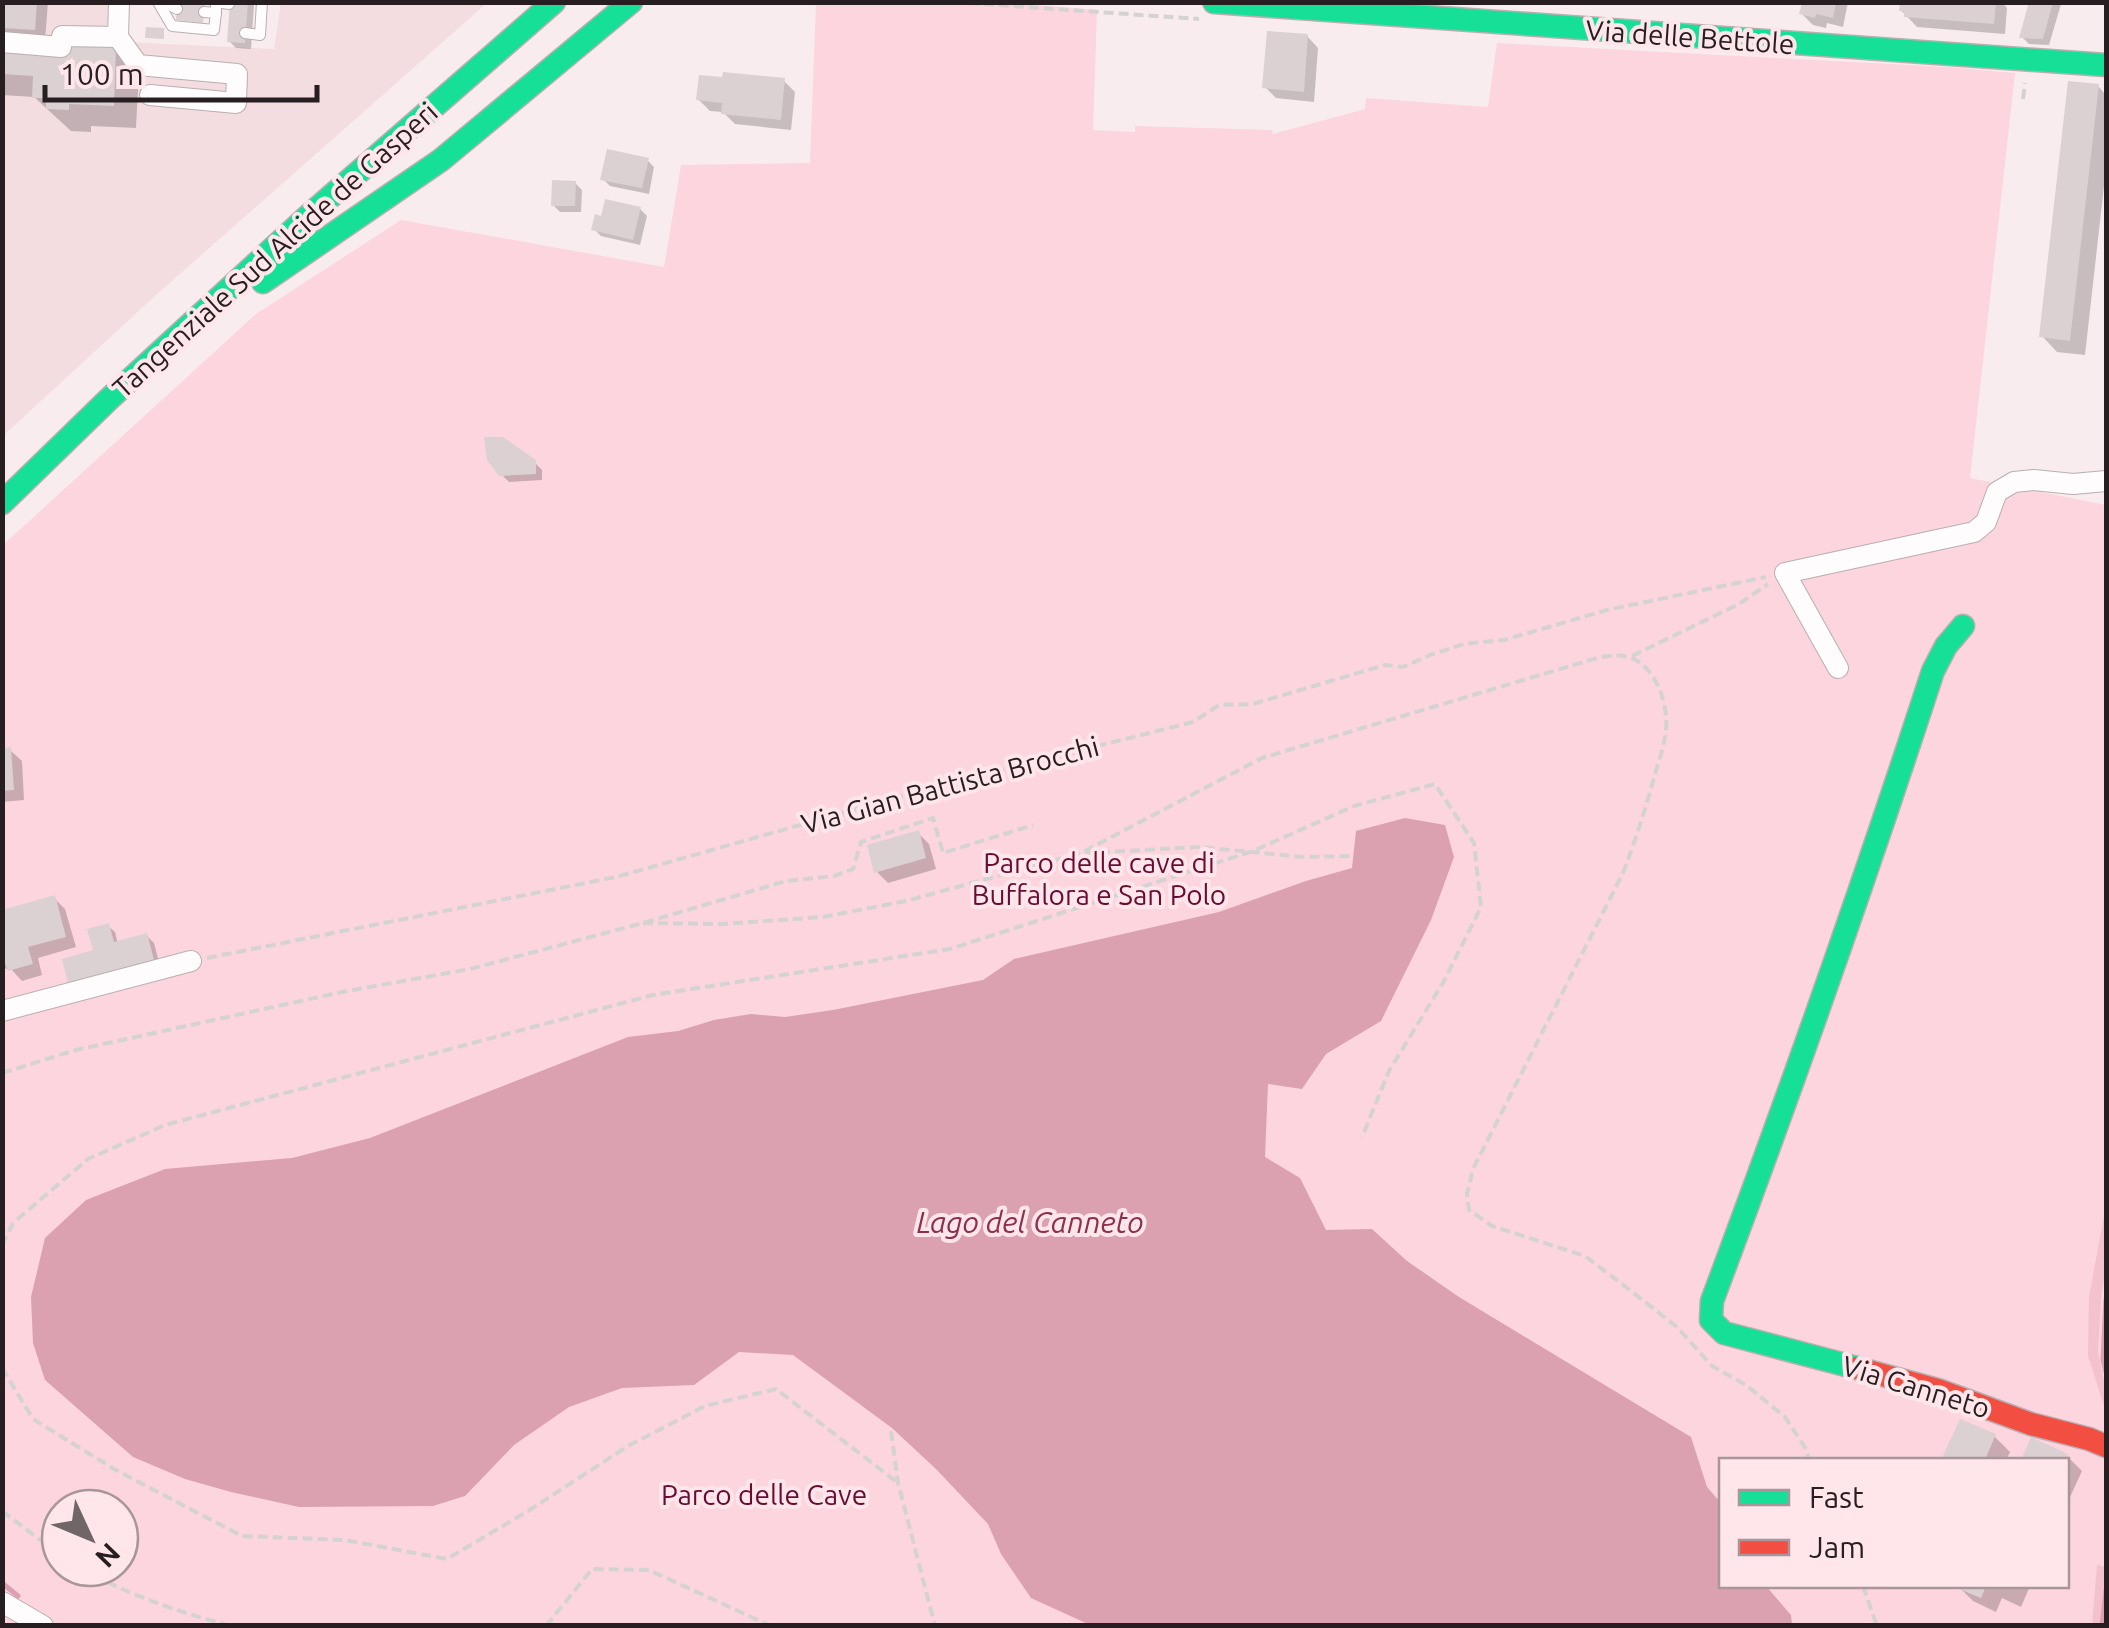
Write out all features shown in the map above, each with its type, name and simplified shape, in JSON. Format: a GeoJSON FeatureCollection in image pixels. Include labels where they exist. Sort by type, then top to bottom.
{"type":"FeatureCollection","features":[{"type":"Feature","properties":{"kind":"main road"},"geometry":{"type":"LineString","coordinates":[[108,400],[154,380],[239,301],[440,161],[630,2]]}},
{"type":"Feature","properties":{"kind":"main road","name":"Via delle Bettole"},"geometry":{"type":"LineString","coordinates":[[1214,2],[2106,65]]}},
{"type":"Feature","properties":{"kind":"main road","name":"Tangenziale Sud Alcide de Gasperi"},"geometry":{"type":"LineString","coordinates":[[263,228],[519,3]]}},
{"type":"Feature","properties":{"kind":"main road","name":"Tangenziale Sud Alcide de Gasperi"},"geometry":{"type":"LineString","coordinates":[[2,503],[306,218],[552,4]]}},
{"type":"Feature","properties":{"kind":"main road","name":"Via Canneto"},"geometry":{"type":"LineString","coordinates":[[1963,626],[1932,671],[1866,875],[1772,1144],[1712,1301],[1711,1320],[1724,1333],[1938,1390],[2030,1424],[2106,1446]]}},
{"type":"Feature","properties":{"kind":"street"},"geometry":{"type":"LineString","coordinates":[[119,2],[118,37],[138,65],[237,74],[236,103],[150,95]]}},
{"type":"Feature","properties":{"kind":"street"},"geometry":{"type":"LineString","coordinates":[[2,42],[61,46],[62,36],[118,37]]}},
{"type":"Feature","properties":{"kind":"street"},"geometry":{"type":"LineString","coordinates":[[1838,668],[1785,573],[1974,532],[1986,522],[1997,492],[2014,482],[2106,481]]}},
{"type":"Feature","properties":{"kind":"street"},"geometry":{"type":"LineString","coordinates":[[2,1011],[191,961]]}},
{"type":"Feature","properties":{"kind":"street"},"geometry":{"type":"LineString","coordinates":[[2,1602],[42,1626]]}},
{"type":"Feature","properties":{"kind":"lane"},"geometry":{"type":"LineString","coordinates":[[161,2],[177,9]]}},
{"type":"Feature","properties":{"kind":"lane"},"geometry":{"type":"LineString","coordinates":[[161,2],[172,26],[228,32]]}},
{"type":"Feature","properties":{"kind":"lane"},"geometry":{"type":"LineString","coordinates":[[214,30],[212,14],[216,2],[230,4]]}},
{"type":"Feature","properties":{"kind":"lane"},"geometry":{"type":"LineString","coordinates":[[246,33],[260,35],[262,4],[248,5]]}},
{"type":"Feature","properties":{"kind":"lane"},"geometry":{"type":"LineString","coordinates":[[212,14],[228,18]]}},
{"type":"Feature","properties":{"kind":"lane"},"geometry":{"type":"LineString","coordinates":[[246,19],[261,20]]}},
{"type":"Feature","properties":{"kind":"path"},"geometry":{"type":"LineString","coordinates":[[2022,99],[2027,74]]}},
{"type":"Feature","properties":{"kind":"path"},"geometry":{"type":"LineString","coordinates":[[1632,656],[1739,604],[1785,573]]}},
{"type":"Feature","properties":{"kind":"path","name":"Via Gian Battista Brocchi"},"geometry":{"type":"LineString","coordinates":[[191,961],[616,877],[942,785],[1193,722],[1219,705],[1253,704],[1385,665],[1403,667],[1464,644],[1504,640],[1607,610],[1785,573]]}},
{"type":"Feature","properties":{"kind":"path"},"geometry":{"type":"LineString","coordinates":[[644,923],[721,924],[823,917],[906,901],[1081,853],[1262,758],[1597,658],[1613,654],[1632,656],[1656,680],[1666,721],[1638,833],[1623,873],[1474,1169],[1467,1194],[1469,1210],[1492,1226],[1585,1256],[1677,1327],[1712,1366],[1746,1385],[1785,1417],[1808,1458]]}},
{"type":"Feature","properties":{"kind":"path"},"geometry":{"type":"LineString","coordinates":[[2,1245],[13,1223],[88,1159],[165,1125],[654,995],[950,949],[1253,851],[1354,806],[1436,784],[1474,843],[1481,907],[1444,982],[1388,1071],[1362,1138]]}},
{"type":"Feature","properties":{"kind":"path"},"geometry":{"type":"LineString","coordinates":[[2,1073],[76,1050],[342,992],[470,970],[786,882],[834,876],[853,869],[861,842],[932,818],[943,853],[1033,825]]}},
{"type":"Feature","properties":{"kind":"path"},"geometry":{"type":"LineString","coordinates":[[1081,853],[1200,847],[1303,858],[1354,856]]}},
{"type":"Feature","properties":{"kind":"path"},"geometry":{"type":"LineString","coordinates":[[2,1368],[32,1419],[114,1469],[242,1536],[345,1540],[446,1559],[628,1446],[705,1406],[776,1389],[898,1482]]}},
{"type":"Feature","properties":{"kind":"path"},"geometry":{"type":"LineString","coordinates":[[891,1431],[898,1482],[936,1626]]}},
{"type":"Feature","properties":{"kind":"path"},"geometry":{"type":"LineString","coordinates":[[2,1511],[40,1540]]}},
{"type":"Feature","properties":{"kind":"path"},"geometry":{"type":"LineString","coordinates":[[546,1626],[592,1569],[649,1570],[771,1626]]}},
{"type":"Feature","properties":{"kind":"path"},"geometry":{"type":"LineString","coordinates":[[117,1588],[230,1626]]}},
{"type":"Feature","properties":{"kind":"path"},"geometry":{"type":"LineString","coordinates":[[1865,1588],[1878,1626]]}},
{"type":"Feature","properties":{"kind":"shaded area"},"geometry":{"type":"Polygon","coordinates":[[[3,3],[128,3],[128,42],[274,49],[281,3],[487,3],[3,436],[3,3]]]}},
{"type":"Feature","properties":{"kind":"shaded area"},"geometry":{"type":"Polygon","coordinates":[[[2106,1205],[2106,1267],[2098,1352],[2106,1389],[2106,1412],[2088,1356],[2089,1297],[2106,1205]]]}},
{"type":"Feature","properties":{"kind":"shaded area"},"geometry":{"type":"Polygon","coordinates":[[[2097,1565],[2106,1567],[2106,1625],[2092,1625],[2097,1565]]]}},
{"type":"Feature","properties":{"kind":"green space","name":"Parco delle cave di Buffalora e San Polo"},"geometry":{"type":"Polygon","coordinates":[[[998,2],[1097,10],[1093,130],[1135,132],[1135,126],[1272,130],[1273,134],[1365,109],[1366,98],[1488,107],[1497,43],[2015,73],[1970,478],[2106,505],[2106,1625],[3,1626],[3,545],[256,314],[401,220],[664,267],[681,165],[810,163],[816,3],[998,2]]]}},
{"type":"Feature","properties":{"kind":"water","name":"Lago del Canneto"},"geometry":{"type":"Polygon","coordinates":[[[1405,818],[1445,825],[1454,857],[1431,920],[1381,1021],[1326,1054],[1302,1089],[1268,1084],[1265,1157],[1300,1178],[1326,1230],[1372,1229],[1407,1261],[1459,1297],[1691,1437],[1707,1487],[1719,1501],[1719,1588],[1768,1588],[1791,1615],[1792,1625],[1090,1625],[1031,1598],[1001,1554],[988,1524],[936,1469],[892,1428],[793,1355],[739,1352],[694,1385],[622,1388],[569,1407],[514,1445],[465,1496],[433,1506],[299,1507],[185,1479],[133,1457],[45,1380],[33,1343],[31,1297],[45,1238],[86,1200],[165,1169],[292,1158],[370,1138],[628,1037],[678,1031],[751,1014],[785,1017],[833,1010],[983,980],[1014,959],[1219,912],[1352,868],[1356,831],[1405,818]]]}},
{"type":"Feature","properties":{"kind":"building"},"geometry":{"type":"Polygon","coordinates":[[[2,2],[37,2],[35,30],[2,28],[2,2]]]}},
{"type":"Feature","properties":{"kind":"building"},"geometry":{"type":"Polygon","coordinates":[[[177,2],[205,2],[203,23],[176,20],[177,2]]]}},
{"type":"Feature","properties":{"kind":"building"},"geometry":{"type":"Polygon","coordinates":[[[230,2],[248,2],[245,43],[227,42],[230,2]]]}},
{"type":"Feature","properties":{"kind":"building"},"geometry":{"type":"Polygon","coordinates":[[[1900,2],[1996,2],[1994,24],[1904,17],[1904,11],[1899,11],[1900,2]]]}},
{"type":"Feature","properties":{"kind":"building"},"geometry":{"type":"Polygon","coordinates":[[[2029,2],[2053,2],[2043,39],[2019,38],[2029,2]]]}},
{"type":"Feature","properties":{"kind":"building"},"geometry":{"type":"Polygon","coordinates":[[[1802,3],[1836,3],[1833,18],[1799,14],[1802,3]]]}},
{"type":"Feature","properties":{"kind":"building"},"geometry":{"type":"Polygon","coordinates":[[[146,27],[164,28],[164,39],[145,38],[146,27]]]}},
{"type":"Feature","properties":{"kind":"building"},"geometry":{"type":"Polygon","coordinates":[[[1267,31],[1308,34],[1304,92],[1262,88],[1267,31]]]}},
{"type":"Feature","properties":{"kind":"building"},"geometry":{"type":"Polygon","coordinates":[[[69,46],[116,48],[114,106],[69,104],[69,110],[46,109],[46,98],[32,98],[33,76],[2,74],[2,52],[69,56],[69,46]]]}},
{"type":"Feature","properties":{"kind":"building"},"geometry":{"type":"Polygon","coordinates":[[[723,72],[785,78],[781,120],[721,114],[722,103],[696,100],[699,75],[722,77],[723,72]]]}},
{"type":"Feature","properties":{"kind":"building"},"geometry":{"type":"Polygon","coordinates":[[[2068,81],[2099,84],[2070,341],[2039,337],[2068,81]]]}},
{"type":"Feature","properties":{"kind":"building"},"geometry":{"type":"Polygon","coordinates":[[[607,149],[649,158],[642,188],[600,180],[607,149]]]}},
{"type":"Feature","properties":{"kind":"building"},"geometry":{"type":"Polygon","coordinates":[[[552,180],[576,181],[575,206],[551,206],[552,180]]]}},
{"type":"Feature","properties":{"kind":"building"},"geometry":{"type":"Polygon","coordinates":[[[605,199],[641,207],[633,240],[591,230],[595,214],[601,216],[605,199]]]}},
{"type":"Feature","properties":{"kind":"building"},"geometry":{"type":"Polygon","coordinates":[[[484,437],[503,437],[536,460],[536,474],[499,476],[487,460],[484,437]]]}},
{"type":"Feature","properties":{"kind":"building"},"geometry":{"type":"Polygon","coordinates":[[[11,747],[14,790],[2,791],[2,748],[11,747]]]}},
{"type":"Feature","properties":{"kind":"building"},"geometry":{"type":"Polygon","coordinates":[[[919,830],[926,858],[874,873],[867,845],[919,830]]]}},
{"type":"Feature","properties":{"kind":"building"},"geometry":{"type":"Polygon","coordinates":[[[55,895],[66,937],[28,947],[33,964],[8,971],[2,956],[2,910],[55,895]]]}},
{"type":"Feature","properties":{"kind":"building"},"geometry":{"type":"Polygon","coordinates":[[[109,923],[114,942],[147,933],[154,960],[68,983],[62,959],[93,950],[87,929],[109,923]]]}},
{"type":"Feature","properties":{"kind":"building"},"geometry":{"type":"Polygon","coordinates":[[[1960,1419],[1996,1434],[1986,1458],[1942,1458],[1960,1419]]]}},
{"type":"Feature","properties":{"kind":"building"},"geometry":{"type":"Polygon","coordinates":[[[2031,1437],[2068,1454],[2066,1458],[2022,1458],[2031,1437]]]}},
{"type":"Feature","properties":{"kind":"building"},"geometry":{"type":"Polygon","coordinates":[[[1957,1588],[1985,1588],[1981,1598],[1957,1588]]]}},
{"type":"Feature","properties":{"kind":"waterway"},"geometry":{"type":"LineString","coordinates":[[2106,1299],[2106,1372]]}},
{"type":"Feature","properties":{"kind":"waterway"},"geometry":{"type":"LineString","coordinates":[[2,1583],[18,1596]]}},
{"type":"Feature","properties":{"kind":"waterway"},"geometry":{"type":"LineString","coordinates":[[2102,1626],[2106,1590]]}},
{"type":"Feature","properties":{"kind":"traffic: fast"},"geometry":{"type":"LineString","coordinates":[[2,503],[306,218],[554,2]]}},
{"type":"Feature","properties":{"kind":"traffic: fast"},"geometry":{"type":"LineString","coordinates":[[263,282],[441,160],[631,2]]}},
{"type":"Feature","properties":{"kind":"traffic: fast"},"geometry":{"type":"LineString","coordinates":[[1214,2],[2106,65]]}},
{"type":"Feature","properties":{"kind":"traffic: fast"},"geometry":{"type":"LineString","coordinates":[[1857,1368],[1724,1333],[1711,1320],[1712,1301],[1826,988],[1933,671],[1946,646],[1963,626]]}},
{"type":"Feature","properties":{"kind":"traffic: jam"},"geometry":{"type":"LineString","coordinates":[[1857,1368],[1938,1390],[2106,1446]]}},
{"type":"Feature","properties":{"kind":"park label","name":"Parco delle Cave"},"geometry":{"type":"Point","coordinates":[764,1495]}}]}
